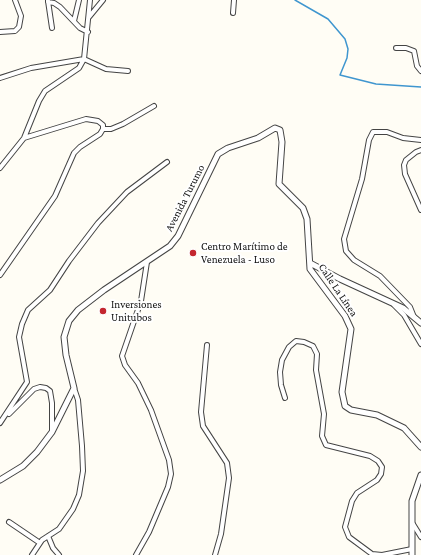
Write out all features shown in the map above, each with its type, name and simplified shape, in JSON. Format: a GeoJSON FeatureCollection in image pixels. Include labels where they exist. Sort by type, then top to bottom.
{"type":"FeatureCollection","features":[{"type":"Feature","properties":{"kind":"street"},"geometry":{"type":"LineString","coordinates":[[0,32],[15,31],[19,27],[21,16],[15,0]]}},
{"type":"Feature","properties":{"kind":"street"},"geometry":{"type":"LineString","coordinates":[[74,21],[79,0]]}},
{"type":"Feature","properties":{"kind":"street"},"geometry":{"type":"LineString","coordinates":[[0,168],[24,138],[39,101],[46,91],[79,68],[84,59],[88,32],[90,0]]}},
{"type":"Feature","properties":{"kind":"street"},"geometry":{"type":"LineString","coordinates":[[89,17],[103,0]]}},
{"type":"Feature","properties":{"kind":"street"},"geometry":{"type":"LineString","coordinates":[[233,13],[234,0]]}},
{"type":"Feature","properties":{"kind":"street"},"geometry":{"type":"LineString","coordinates":[[52,28],[48,1],[54,3],[88,32]]}},
{"type":"Feature","properties":{"kind":"street"},"geometry":{"type":"LineString","coordinates":[[396,48],[406,48],[414,51],[417,66],[421,71]]}},
{"type":"Feature","properties":{"kind":"street"},"geometry":{"type":"LineString","coordinates":[[0,78],[31,68],[84,59],[92,65],[106,69],[128,71]]}},
{"type":"Feature","properties":{"kind":"street"},"geometry":{"type":"LineString","coordinates":[[103,129],[111,129],[123,124],[154,106]]}},
{"type":"Feature","properties":{"kind":"street"},"geometry":{"type":"LineString","coordinates":[[0,274],[55,196],[74,153],[80,147],[100,134],[103,129],[103,125],[98,121],[86,119],[24,138]]}},
{"type":"Feature","properties":{"kind":"street","name":"Avenida Turumo"},"geometry":{"type":"LineString","coordinates":[[146,262],[170,246],[178,236],[218,154],[228,148],[258,138],[275,128],[280,130],[282,142],[279,184],[303,208],[307,219],[310,263]]}},
{"type":"Feature","properties":{"kind":"street"},"geometry":{"type":"LineString","coordinates":[[414,318],[410,307],[380,276],[354,260],[346,251],[344,239],[362,179],[369,140],[373,132],[387,132],[403,138],[421,140]]}},
{"type":"Feature","properties":{"kind":"street"},"geometry":{"type":"LineString","coordinates":[[421,150],[406,160],[404,166],[405,174],[421,210]]}},
{"type":"Feature","properties":{"kind":"street"},"geometry":{"type":"LineString","coordinates":[[0,422],[27,382],[19,337],[22,324],[28,310],[50,290],[69,261],[98,223],[127,192],[167,162]]}},
{"type":"Feature","properties":{"kind":"street"},"geometry":{"type":"LineString","coordinates":[[32,555],[40,543],[59,529],[73,509],[79,495],[83,471],[78,400],[66,354],[64,337],[69,321],[78,310],[104,290],[146,262]]}},
{"type":"Feature","properties":{"kind":"street"},"geometry":{"type":"LineString","coordinates":[[136,555],[149,532],[168,487],[171,474],[169,460],[151,410],[138,383],[125,365],[122,356],[141,301],[146,262]]}},
{"type":"Feature","properties":{"kind":"street"},"geometry":{"type":"LineString","coordinates":[[310,263],[340,279],[403,308],[421,323]]}},
{"type":"Feature","properties":{"kind":"street","name":"Calle La Línea"},"geometry":{"type":"LineString","coordinates":[[310,263],[312,275],[345,316],[351,329],[342,392],[345,406],[351,410],[377,415],[404,428],[421,447]]}},
{"type":"Feature","properties":{"kind":"street"},"geometry":{"type":"LineString","coordinates":[[389,301],[404,315],[421,344]]}},
{"type":"Feature","properties":{"kind":"street"},"geometry":{"type":"LineString","coordinates":[[285,398],[281,385],[280,372],[282,360],[289,346],[296,341],[304,342],[313,346],[317,354],[316,370],[324,414],[322,436],[326,445],[370,456],[378,461],[382,467],[381,474],[377,480],[357,492],[352,501],[345,527],[350,537],[372,554],[382,555],[412,552],[412,501],[421,475]]}},
{"type":"Feature","properties":{"kind":"street"},"geometry":{"type":"LineString","coordinates":[[207,345],[201,412],[203,426],[226,462],[229,478],[221,534],[215,555]]}},
{"type":"Feature","properties":{"kind":"street"},"geometry":{"type":"LineString","coordinates":[[0,422],[34,389],[40,387],[46,388],[50,391],[52,403],[52,432]]}},
{"type":"Feature","properties":{"kind":"street"},"geometry":{"type":"LineString","coordinates":[[0,480],[23,466],[37,452],[52,432],[74,388]]}},
{"type":"Feature","properties":{"kind":"street"},"geometry":{"type":"LineString","coordinates":[[9,522],[40,543]]}},
{"type":"Feature","properties":{"kind":"street"},"geometry":{"type":"LineString","coordinates":[[413,524],[421,537]]}},
{"type":"Feature","properties":{"kind":"street"},"geometry":{"type":"LineString","coordinates":[[48,536],[53,548],[59,555]]}},
{"type":"Feature","properties":{"kind":"waterway"},"geometry":{"type":"LineString","coordinates":[[295,0],[328,19],[345,39],[348,49],[347,58],[340,75],[376,84],[421,87]]}},
{"type":"Feature","properties":{"kind":"place","name":"Centro Marítimo de Venezuela - Luso"},"geometry":{"type":"Point","coordinates":[193,253]}},
{"type":"Feature","properties":{"kind":"place","name":"Inversiones Unitubos"},"geometry":{"type":"Point","coordinates":[103,311]}}]}
